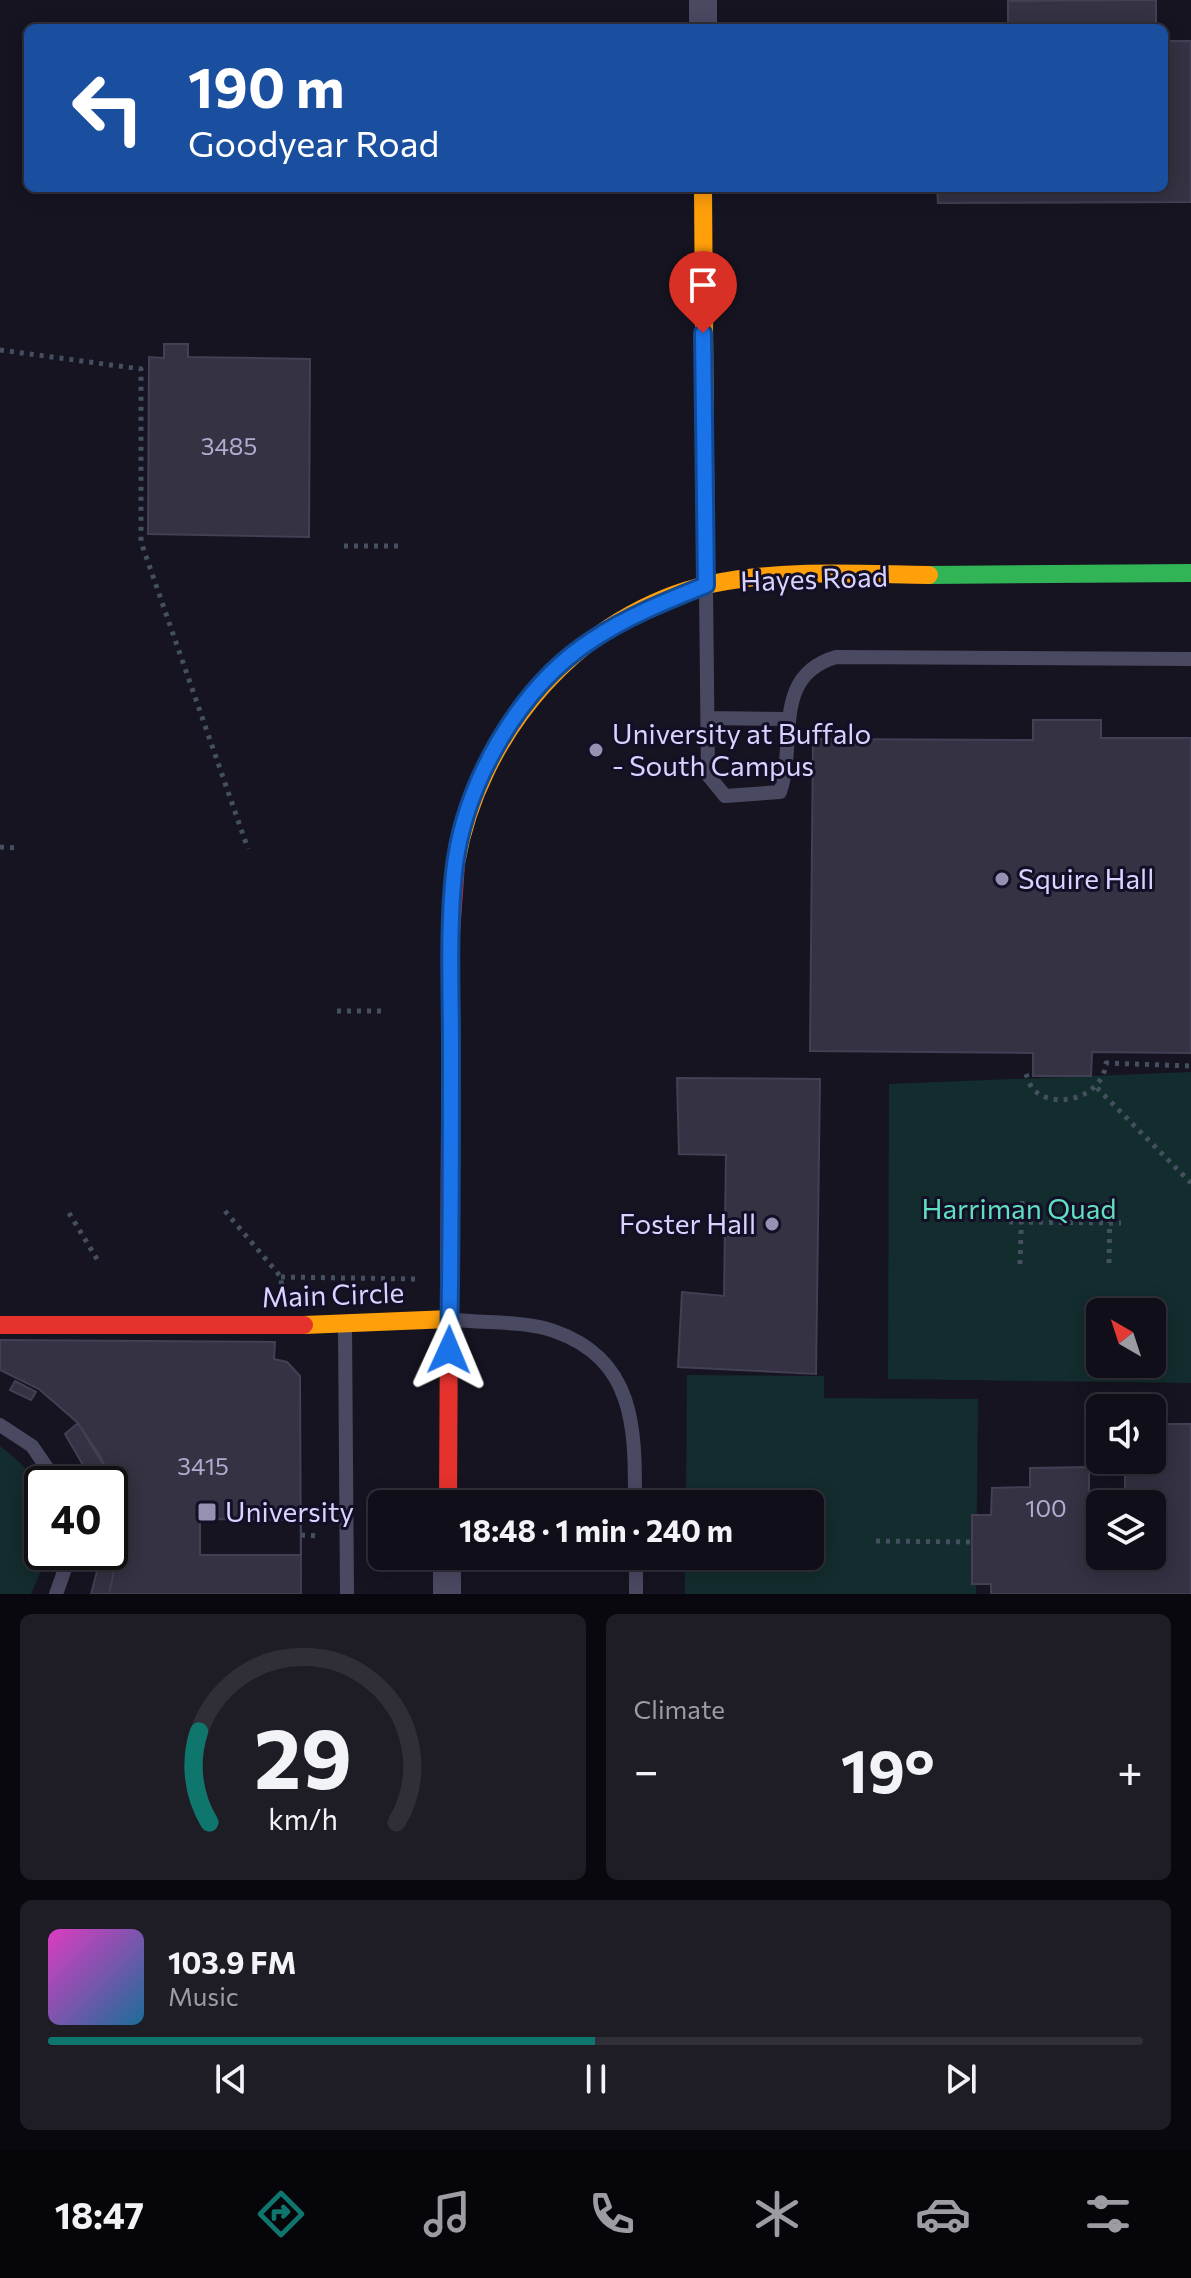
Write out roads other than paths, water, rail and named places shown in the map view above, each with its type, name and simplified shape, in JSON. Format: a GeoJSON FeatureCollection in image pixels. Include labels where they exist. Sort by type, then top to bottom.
{"type":"FeatureCollection","features":[{"type":"Feature","properties":{"kind":"street"},"geometry":{"type":"LineString","coordinates":[[703,0],[703,24]]}},
{"type":"Feature","properties":{"kind":"street"},"geometry":{"type":"LineString","coordinates":[[703,192],[706,585]]}},
{"type":"Feature","properties":{"kind":"street","name":"Hayes Road"},"geometry":{"type":"LineString","coordinates":[[448,1490],[451,933],[454,871],[476,792],[519,713],[551,673],[589,642],[637,613],[706,585],[808,575],[1191,573]]}},
{"type":"Feature","properties":{"kind":"street","name":"Main Circle"},"geometry":{"type":"LineString","coordinates":[[0,1325],[345,1325],[450,1319]]}},
{"type":"Feature","properties":{"kind":"street"},"geometry":{"type":"LineString","coordinates":[[447,1570],[447,1594]]}},
{"type":"Feature","properties":{"kind":"lane"},"geometry":{"type":"LineString","coordinates":[[706,585],[708,775],[725,796],[780,792],[788,768],[788,719],[802,676],[818,662],[836,657],[1191,659]]}},
{"type":"Feature","properties":{"kind":"lane"},"geometry":{"type":"LineString","coordinates":[[709,718],[788,719]]}},
{"type":"Feature","properties":{"kind":"lane","name":"Main Circle"},"geometry":{"type":"LineString","coordinates":[[450,1319],[552,1330],[574,1340],[608,1368],[626,1397],[632,1416],[635,1490]]}},
{"type":"Feature","properties":{"kind":"lane"},"geometry":{"type":"LineString","coordinates":[[345,1325],[347,1594]]}},
{"type":"Feature","properties":{"kind":"lane"},"geometry":{"type":"LineString","coordinates":[[0,1425],[32,1446],[46,1466]]}},
{"type":"Feature","properties":{"kind":"lane"},"geometry":{"type":"LineString","coordinates":[[56,1594],[65,1570]]}},
{"type":"Feature","properties":{"kind":"lane"},"geometry":{"type":"LineString","coordinates":[[636,1570],[636,1594]]}},
{"type":"Feature","properties":{"kind":"place","name":"University at Buffalo - South Campus"},"geometry":{"type":"Point","coordinates":[596,750]}},
{"type":"Feature","properties":{"kind":"place","name":"Squire Hall"},"geometry":{"type":"Point","coordinates":[1002,879]}},
{"type":"Feature","properties":{"kind":"place","name":"Foster Hall"},"geometry":{"type":"Point","coordinates":[772,1224]}},
{"type":"Feature","properties":{"kind":"place","name":"University"},"geometry":{"type":"Point","coordinates":[207,1512]}},
{"type":"Feature","properties":{"kind":"park label","name":"Harriman Quad"},"geometry":{"type":"Point","coordinates":[1019,1209]}}]}
